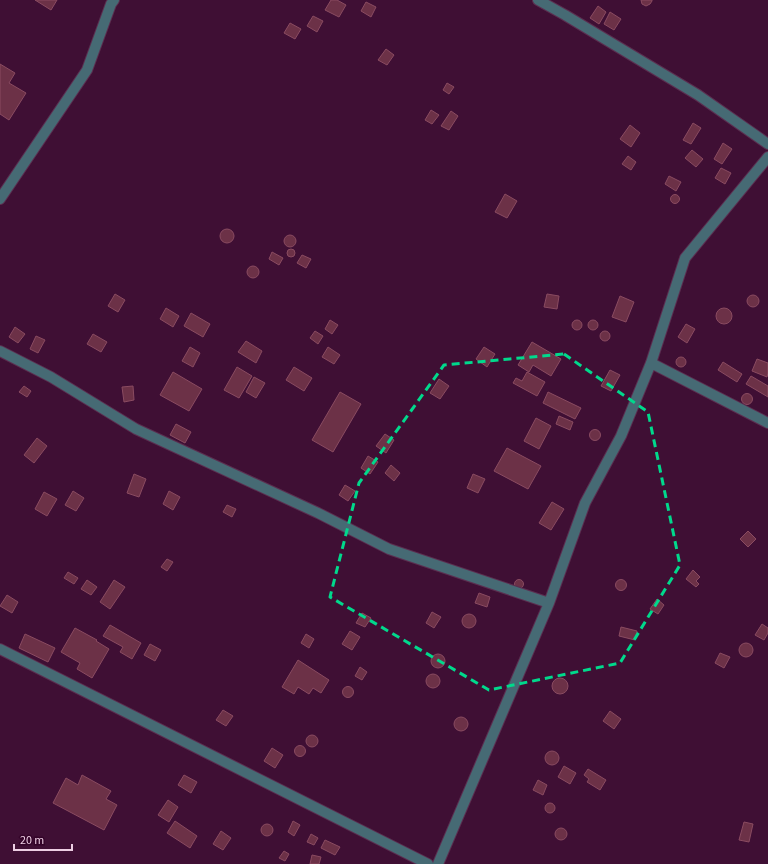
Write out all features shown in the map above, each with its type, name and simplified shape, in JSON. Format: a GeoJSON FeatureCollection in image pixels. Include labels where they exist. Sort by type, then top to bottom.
{"type":"FeatureCollection","features":[{"type":"Feature","properties":{"kind":"street"},"geometry":{"type":"LineString","coordinates":[[0,199],[87,70],[111,4],[114,0]]}},
{"type":"Feature","properties":{"kind":"street"},"geometry":{"type":"LineString","coordinates":[[538,0],[698,95],[768,144]]}},
{"type":"Feature","properties":{"kind":"street"},"geometry":{"type":"LineString","coordinates":[[438,864],[549,603],[585,503],[621,436],[651,363],[685,258],[768,157]]}},
{"type":"Feature","properties":{"kind":"street"},"geometry":{"type":"LineString","coordinates":[[0,351],[52,377],[136,429],[318,513],[389,549],[549,603]]}},
{"type":"Feature","properties":{"kind":"street"},"geometry":{"type":"LineString","coordinates":[[651,363],[768,423]]}},
{"type":"Feature","properties":{"kind":"street"},"geometry":{"type":"LineString","coordinates":[[0,649],[428,864]]}},
{"type":"Feature","properties":{"kind":"highlighted area"},"geometry":{"type":"Polygon","coordinates":[[[564,354],[648,412],[680,565],[620,663],[489,690],[330,597],[359,483],[444,365],[564,354]]]}},
{"type":"Feature","properties":{"kind":"building"},"geometry":{"type":"Polygon","coordinates":[[[35,0],[57,0],[51,10],[35,0]]]}},
{"type":"Feature","properties":{"kind":"building"},"geometry":{"type":"Polygon","coordinates":[[[331,0],[337,0],[346,5],[339,17],[325,10],[331,0]]]}},
{"type":"Feature","properties":{"kind":"building"},"geometry":{"type":"Polygon","coordinates":[[[641,0],[652,1],[646,6],[642,4],[641,0]]]}},
{"type":"Feature","properties":{"kind":"building"},"geometry":{"type":"Polygon","coordinates":[[[366,2],[376,7],[371,17],[361,11],[366,2]]]}},
{"type":"Feature","properties":{"kind":"building"},"geometry":{"type":"Polygon","coordinates":[[[598,6],[606,12],[599,24],[590,18],[598,6]]]}},
{"type":"Feature","properties":{"kind":"building"},"geometry":{"type":"Polygon","coordinates":[[[610,12],[621,19],[614,30],[604,24],[610,12]]]}},
{"type":"Feature","properties":{"kind":"building"},"geometry":{"type":"Polygon","coordinates":[[[313,16],[323,21],[317,32],[307,26],[313,16]]]}},
{"type":"Feature","properties":{"kind":"building"},"geometry":{"type":"Polygon","coordinates":[[[290,23],[301,29],[295,39],[284,33],[290,23]]]}},
{"type":"Feature","properties":{"kind":"building"},"geometry":{"type":"Polygon","coordinates":[[[386,49],[394,55],[387,65],[378,60],[386,49]]]}},
{"type":"Feature","properties":{"kind":"building"},"geometry":{"type":"Polygon","coordinates":[[[0,64],[15,73],[9,83],[26,93],[9,120],[0,114],[0,64]]]}},
{"type":"Feature","properties":{"kind":"building"},"geometry":{"type":"Polygon","coordinates":[[[447,83],[454,87],[449,94],[443,90],[447,83]]]}},
{"type":"Feature","properties":{"kind":"building"},"geometry":{"type":"Polygon","coordinates":[[[431,110],[439,115],[432,124],[425,120],[431,110]]]}},
{"type":"Feature","properties":{"kind":"building"},"geometry":{"type":"Polygon","coordinates":[[[451,111],[458,116],[449,130],[441,126],[451,111]]]}},
{"type":"Feature","properties":{"kind":"building"},"geometry":{"type":"Polygon","coordinates":[[[693,123],[701,128],[691,144],[683,140],[693,123]]]}},
{"type":"Feature","properties":{"kind":"building"},"geometry":{"type":"Polygon","coordinates":[[[630,125],[640,133],[631,147],[620,139],[630,125]]]}},
{"type":"Feature","properties":{"kind":"building"},"geometry":{"type":"Polygon","coordinates":[[[723,143],[732,149],[722,164],[714,159],[723,143]]]}},
{"type":"Feature","properties":{"kind":"building"},"geometry":{"type":"Polygon","coordinates":[[[692,150],[703,159],[696,167],[685,158],[692,150]]]}},
{"type":"Feature","properties":{"kind":"building"},"geometry":{"type":"Polygon","coordinates":[[[628,156],[636,162],[631,170],[622,164],[628,156]]]}},
{"type":"Feature","properties":{"kind":"building"},"geometry":{"type":"Polygon","coordinates":[[[721,168],[731,173],[725,184],[715,178],[721,168]]]}},
{"type":"Feature","properties":{"kind":"building"},"geometry":{"type":"Polygon","coordinates":[[[669,176],[681,182],[676,191],[665,184],[669,176]]]}},
{"type":"Feature","properties":{"kind":"building"},"geometry":{"type":"Polygon","coordinates":[[[505,194],[517,201],[507,218],[495,212],[505,194]]]}},
{"type":"Feature","properties":{"kind":"building"},"geometry":{"type":"Polygon","coordinates":[[[675,194],[680,199],[675,204],[670,199],[675,194]]]}},
{"type":"Feature","properties":{"kind":"building"},"geometry":{"type":"Polygon","coordinates":[[[227,229],[232,231],[234,236],[232,241],[227,243],[222,241],[220,236],[222,231],[227,229]]]}},
{"type":"Feature","properties":{"kind":"building"},"geometry":{"type":"Polygon","coordinates":[[[288,235],[292,235],[296,241],[292,247],[288,247],[284,243],[284,239],[288,235]]]}},
{"type":"Feature","properties":{"kind":"building"},"geometry":{"type":"Polygon","coordinates":[[[289,249],[293,249],[295,253],[293,257],[289,257],[287,255],[287,251],[289,249]]]}},
{"type":"Feature","properties":{"kind":"building"},"geometry":{"type":"Polygon","coordinates":[[[272,252],[283,258],[279,265],[269,259],[272,252]]]}},
{"type":"Feature","properties":{"kind":"building"},"geometry":{"type":"Polygon","coordinates":[[[302,255],[311,259],[306,268],[297,263],[302,255]]]}},
{"type":"Feature","properties":{"kind":"building"},"geometry":{"type":"Polygon","coordinates":[[[251,266],[255,266],[259,272],[255,278],[251,278],[247,274],[247,270],[251,266]]]}},
{"type":"Feature","properties":{"kind":"building"},"geometry":{"type":"Polygon","coordinates":[[[115,294],[125,300],[118,312],[108,306],[115,294]]]}},
{"type":"Feature","properties":{"kind":"building"},"geometry":{"type":"Polygon","coordinates":[[[547,294],[559,296],[557,309],[544,307],[547,294]]]}},
{"type":"Feature","properties":{"kind":"building"},"geometry":{"type":"Polygon","coordinates":[[[755,295],[758,296],[758,306],[751,307],[748,306],[747,299],[748,296],[755,295]]]}},
{"type":"Feature","properties":{"kind":"building"},"geometry":{"type":"Polygon","coordinates":[[[620,296],[634,302],[626,322],[612,317],[620,296]]]}},
{"type":"Feature","properties":{"kind":"building"},"geometry":{"type":"Polygon","coordinates":[[[166,308],[179,316],[173,327],[160,319],[166,308]]]}},
{"type":"Feature","properties":{"kind":"building"},"geometry":{"type":"Polygon","coordinates":[[[724,308],[730,310],[732,316],[730,322],[724,324],[718,322],[716,316],[718,310],[724,308]]]}},
{"type":"Feature","properties":{"kind":"building"},"geometry":{"type":"Polygon","coordinates":[[[191,313],[210,324],[203,337],[184,326],[191,313]]]}},
{"type":"Feature","properties":{"kind":"building"},"geometry":{"type":"Polygon","coordinates":[[[330,320],[338,325],[332,334],[325,329],[330,320]]]}},
{"type":"Feature","properties":{"kind":"building"},"geometry":{"type":"Polygon","coordinates":[[[575,320],[579,320],[581,321],[581,329],[575,330],[572,327],[572,323],[575,320]]]}},
{"type":"Feature","properties":{"kind":"building"},"geometry":{"type":"Polygon","coordinates":[[[591,320],[595,320],[597,321],[597,329],[591,330],[588,327],[588,323],[591,320]]]}},
{"type":"Feature","properties":{"kind":"building"},"geometry":{"type":"Polygon","coordinates":[[[686,324],[695,329],[687,343],[678,337],[686,324]]]}},
{"type":"Feature","properties":{"kind":"building"},"geometry":{"type":"Polygon","coordinates":[[[15,327],[25,334],[18,343],[9,337],[15,327]]]}},
{"type":"Feature","properties":{"kind":"building"},"geometry":{"type":"Polygon","coordinates":[[[315,331],[323,336],[318,344],[310,338],[315,331]]]}},
{"type":"Feature","properties":{"kind":"building"},"geometry":{"type":"Polygon","coordinates":[[[603,331],[607,331],[609,332],[609,340],[603,341],[600,338],[600,334],[603,331]]]}},
{"type":"Feature","properties":{"kind":"building"},"geometry":{"type":"Polygon","coordinates":[[[93,334],[107,342],[101,352],[87,344],[93,334]]]}},
{"type":"Feature","properties":{"kind":"building"},"geometry":{"type":"Polygon","coordinates":[[[36,336],[45,340],[38,353],[30,349],[36,336]]]}},
{"type":"Feature","properties":{"kind":"building"},"geometry":{"type":"Polygon","coordinates":[[[246,341],[262,351],[256,363],[238,352],[246,341]]]}},
{"type":"Feature","properties":{"kind":"building"},"geometry":{"type":"Polygon","coordinates":[[[532,342],[561,359],[551,376],[533,365],[529,372],[518,365],[532,342]]]}},
{"type":"Feature","properties":{"kind":"building"},"geometry":{"type":"Polygon","coordinates":[[[190,347],[200,353],[193,367],[182,361],[190,347]]]}},
{"type":"Feature","properties":{"kind":"building"},"geometry":{"type":"Polygon","coordinates":[[[328,347],[340,355],[334,364],[322,357],[328,347]]]}},
{"type":"Feature","properties":{"kind":"building"},"geometry":{"type":"Polygon","coordinates":[[[484,347],[495,354],[487,367],[476,359],[484,347]]]}},
{"type":"Feature","properties":{"kind":"building"},"geometry":{"type":"Polygon","coordinates":[[[679,357],[683,357],[685,358],[685,366],[679,367],[676,364],[676,360],[679,357]]]}},
{"type":"Feature","properties":{"kind":"building"},"geometry":{"type":"Polygon","coordinates":[[[757,359],[768,363],[767,377],[752,371],[757,359]]]}},
{"type":"Feature","properties":{"kind":"building"},"geometry":{"type":"Polygon","coordinates":[[[723,362],[742,374],[737,382],[718,370],[723,362]]]}},
{"type":"Feature","properties":{"kind":"building"},"geometry":{"type":"Polygon","coordinates":[[[237,367],[252,376],[239,398],[224,390],[237,367]]]}},
{"type":"Feature","properties":{"kind":"building"},"geometry":{"type":"Polygon","coordinates":[[[294,367],[312,378],[304,391],[286,380],[294,367]]]}},
{"type":"Feature","properties":{"kind":"building"},"geometry":{"type":"Polygon","coordinates":[[[610,370],[620,375],[611,391],[601,386],[610,370]]]}},
{"type":"Feature","properties":{"kind":"building"},"geometry":{"type":"Polygon","coordinates":[[[173,372],[202,389],[189,411],[160,395],[173,372]]]}},
{"type":"Feature","properties":{"kind":"building"},"geometry":{"type":"Polygon","coordinates":[[[527,372],[545,382],[537,396],[513,383],[516,378],[522,381],[527,372]]]}},
{"type":"Feature","properties":{"kind":"building"},"geometry":{"type":"Polygon","coordinates":[[[751,376],[768,386],[768,397],[746,384],[751,376]]]}},
{"type":"Feature","properties":{"kind":"building"},"geometry":{"type":"Polygon","coordinates":[[[254,377],[265,383],[256,398],[246,392],[254,377]]]}},
{"type":"Feature","properties":{"kind":"building"},"geometry":{"type":"Polygon","coordinates":[[[439,379],[449,386],[440,399],[430,393],[439,379]]]}},
{"type":"Feature","properties":{"kind":"building"},"geometry":{"type":"Polygon","coordinates":[[[24,386],[31,391],[27,397],[19,392],[24,386]]]}},
{"type":"Feature","properties":{"kind":"building"},"geometry":{"type":"Polygon","coordinates":[[[133,386],[134,400],[124,402],[122,387],[133,386]]]}},
{"type":"Feature","properties":{"kind":"building"},"geometry":{"type":"Polygon","coordinates":[[[340,392],[361,404],[333,452],[312,440],[340,392]]]}},
{"type":"Feature","properties":{"kind":"building"},"geometry":{"type":"Polygon","coordinates":[[[548,392],[581,408],[575,419],[543,403],[548,392]]]}},
{"type":"Feature","properties":{"kind":"building"},"geometry":{"type":"Polygon","coordinates":[[[745,394],[749,394],[751,395],[751,403],[745,404],[742,401],[742,397],[745,394]]]}},
{"type":"Feature","properties":{"kind":"building"},"geometry":{"type":"Polygon","coordinates":[[[559,416],[573,422],[570,430],[556,424],[559,416]]]}},
{"type":"Feature","properties":{"kind":"building"},"geometry":{"type":"Polygon","coordinates":[[[536,418],[551,426],[539,449],[524,441],[536,418]]]}},
{"type":"Feature","properties":{"kind":"building"},"geometry":{"type":"Polygon","coordinates":[[[176,424],[191,432],[185,443],[170,435],[176,424]]]}},
{"type":"Feature","properties":{"kind":"building"},"geometry":{"type":"Polygon","coordinates":[[[595,429],[599,431],[601,435],[599,439],[595,441],[591,439],[589,435],[591,431],[595,429]]]}},
{"type":"Feature","properties":{"kind":"building"},"geometry":{"type":"Polygon","coordinates":[[[385,434],[394,440],[386,453],[376,446],[385,434]]]}},
{"type":"Feature","properties":{"kind":"building"},"geometry":{"type":"Polygon","coordinates":[[[37,438],[47,446],[34,463],[24,455],[37,438]]]}},
{"type":"Feature","properties":{"kind":"building"},"geometry":{"type":"Polygon","coordinates":[[[507,448],[541,466],[528,489],[494,471],[507,448]]]}},
{"type":"Feature","properties":{"kind":"building"},"geometry":{"type":"Polygon","coordinates":[[[368,456],[378,462],[370,474],[361,468],[368,456]]]}},
{"type":"Feature","properties":{"kind":"building"},"geometry":{"type":"Polygon","coordinates":[[[391,465],[400,473],[394,481],[385,473],[391,465]]]}},
{"type":"Feature","properties":{"kind":"building"},"geometry":{"type":"Polygon","coordinates":[[[134,474],[146,479],[139,497],[127,493],[134,474]]]}},
{"type":"Feature","properties":{"kind":"building"},"geometry":{"type":"Polygon","coordinates":[[[473,474],[485,479],[478,493],[467,488],[473,474]]]}},
{"type":"Feature","properties":{"kind":"building"},"geometry":{"type":"Polygon","coordinates":[[[345,485],[355,491],[348,501],[339,495],[345,485]]]}},
{"type":"Feature","properties":{"kind":"building"},"geometry":{"type":"Polygon","coordinates":[[[73,491],[84,498],[76,511],[65,505],[73,491]]]}},
{"type":"Feature","properties":{"kind":"building"},"geometry":{"type":"Polygon","coordinates":[[[169,491],[180,497],[173,510],[163,504],[169,491]]]}},
{"type":"Feature","properties":{"kind":"building"},"geometry":{"type":"Polygon","coordinates":[[[44,492],[57,499],[47,516],[35,509],[44,492]]]}},
{"type":"Feature","properties":{"kind":"building"},"geometry":{"type":"Polygon","coordinates":[[[552,502],[564,509],[551,530],[539,523],[552,502]]]}},
{"type":"Feature","properties":{"kind":"building"},"geometry":{"type":"Polygon","coordinates":[[[227,505],[236,509],[232,517],[223,512],[227,505]]]}},
{"type":"Feature","properties":{"kind":"building"},"geometry":{"type":"Polygon","coordinates":[[[748,531],[756,539],[748,547],[740,539],[748,531]]]}},
{"type":"Feature","properties":{"kind":"building"},"geometry":{"type":"Polygon","coordinates":[[[167,559],[173,562],[167,571],[161,567],[167,559]]]}},
{"type":"Feature","properties":{"kind":"building"},"geometry":{"type":"Polygon","coordinates":[[[693,570],[700,577],[696,581],[699,584],[696,587],[686,579],[693,570]]]}},
{"type":"Feature","properties":{"kind":"building"},"geometry":{"type":"Polygon","coordinates":[[[68,572],[78,578],[74,584],[64,578],[68,572]]]}},
{"type":"Feature","properties":{"kind":"building"},"geometry":{"type":"Polygon","coordinates":[[[87,580],[97,587],[91,595],[81,589],[87,580]]]}},
{"type":"Feature","properties":{"kind":"building"},"geometry":{"type":"Polygon","coordinates":[[[114,580],[125,587],[110,609],[100,602],[114,580]]]}},
{"type":"Feature","properties":{"kind":"building"},"geometry":{"type":"Polygon","coordinates":[[[517,580],[521,580],[523,584],[521,588],[517,588],[515,586],[515,582],[517,580]]]}},
{"type":"Feature","properties":{"kind":"building"},"geometry":{"type":"Polygon","coordinates":[[[619,580],[623,580],[625,581],[625,589],[619,590],[616,587],[616,583],[619,580]]]}},
{"type":"Feature","properties":{"kind":"building"},"geometry":{"type":"Polygon","coordinates":[[[479,593],[490,597],[487,607],[475,603],[479,593]]]}},
{"type":"Feature","properties":{"kind":"building"},"geometry":{"type":"Polygon","coordinates":[[[7,595],[18,602],[12,613],[0,606],[7,595]]]}},
{"type":"Feature","properties":{"kind":"building"},"geometry":{"type":"Polygon","coordinates":[[[657,599],[664,605],[658,614],[650,609],[657,599]]]}},
{"type":"Feature","properties":{"kind":"building"},"geometry":{"type":"Polygon","coordinates":[[[432,612],[441,617],[434,628],[426,623],[432,612]]]}},
{"type":"Feature","properties":{"kind":"building"},"geometry":{"type":"Polygon","coordinates":[[[362,613],[371,618],[365,627],[356,623],[362,613]]]}},
{"type":"Feature","properties":{"kind":"building"},"geometry":{"type":"Polygon","coordinates":[[[469,614],[474,616],[476,621],[474,626],[469,628],[464,626],[462,621],[464,616],[469,614]]]}},
{"type":"Feature","properties":{"kind":"building"},"geometry":{"type":"Polygon","coordinates":[[[762,624],[768,628],[768,633],[764,640],[755,635],[762,624]]]}},
{"type":"Feature","properties":{"kind":"building"},"geometry":{"type":"Polygon","coordinates":[[[110,625],[141,643],[132,659],[120,652],[123,647],[103,636],[110,625]]]}},
{"type":"Feature","properties":{"kind":"building"},"geometry":{"type":"Polygon","coordinates":[[[621,627],[637,631],[635,640],[619,636],[621,627]]]}},
{"type":"Feature","properties":{"kind":"building"},"geometry":{"type":"Polygon","coordinates":[[[75,628],[97,640],[96,641],[109,649],[92,678],[77,669],[80,663],[61,652],[75,628]]]}},
{"type":"Feature","properties":{"kind":"building"},"geometry":{"type":"Polygon","coordinates":[[[350,631],[360,637],[352,650],[342,644],[350,631]]]}},
{"type":"Feature","properties":{"kind":"building"},"geometry":{"type":"Polygon","coordinates":[[[25,634],[55,648],[48,662],[19,648],[25,634]]]}},
{"type":"Feature","properties":{"kind":"building"},"geometry":{"type":"Polygon","coordinates":[[[306,634],[314,639],[309,648],[301,643],[306,634]]]}},
{"type":"Feature","properties":{"kind":"building"},"geometry":{"type":"Polygon","coordinates":[[[746,643],[751,645],[753,650],[751,655],[746,657],[741,655],[739,650],[741,645],[746,643]]]}},
{"type":"Feature","properties":{"kind":"building"},"geometry":{"type":"Polygon","coordinates":[[[150,644],[161,650],[155,661],[144,655],[150,644]]]}},
{"type":"Feature","properties":{"kind":"building"},"geometry":{"type":"Polygon","coordinates":[[[720,653],[730,657],[724,668],[715,663],[720,653]]]}},
{"type":"Feature","properties":{"kind":"building"},"geometry":{"type":"Polygon","coordinates":[[[438,654],[443,656],[445,661],[443,666],[438,668],[433,666],[431,661],[433,656],[438,654]]]}},
{"type":"Feature","properties":{"kind":"building"},"geometry":{"type":"Polygon","coordinates":[[[298,660],[329,680],[321,693],[313,688],[309,694],[298,687],[294,694],[282,687],[298,660]]]}},
{"type":"Feature","properties":{"kind":"building"},"geometry":{"type":"Polygon","coordinates":[[[360,667],[367,672],[362,680],[355,676],[360,667]]]}},
{"type":"Feature","properties":{"kind":"building"},"geometry":{"type":"Polygon","coordinates":[[[433,674],[438,676],[440,681],[438,686],[433,688],[428,686],[426,681],[428,676],[433,674]]]}},
{"type":"Feature","properties":{"kind":"building"},"geometry":{"type":"Polygon","coordinates":[[[560,678],[567,683],[568,686],[563,693],[560,694],[553,689],[552,686],[557,679],[560,678]]]}},
{"type":"Feature","properties":{"kind":"building"},"geometry":{"type":"Polygon","coordinates":[[[346,687],[350,687],[352,688],[352,696],[346,697],[343,694],[343,690],[346,687]]]}},
{"type":"Feature","properties":{"kind":"building"},"geometry":{"type":"Polygon","coordinates":[[[223,710],[233,716],[226,726],[216,720],[223,710]]]}},
{"type":"Feature","properties":{"kind":"building"},"geometry":{"type":"Polygon","coordinates":[[[610,711],[621,719],[614,729],[603,721],[610,711]]]}},
{"type":"Feature","properties":{"kind":"building"},"geometry":{"type":"Polygon","coordinates":[[[461,717],[466,719],[468,724],[466,729],[461,731],[456,729],[454,724],[456,719],[461,717]]]}},
{"type":"Feature","properties":{"kind":"building"},"geometry":{"type":"Polygon","coordinates":[[[310,735],[314,735],[318,741],[314,747],[310,747],[306,743],[306,739],[310,735]]]}},
{"type":"Feature","properties":{"kind":"building"},"geometry":{"type":"Polygon","coordinates":[[[300,745],[304,747],[306,751],[304,755],[300,757],[296,755],[294,751],[296,747],[300,745]]]}},
{"type":"Feature","properties":{"kind":"building"},"geometry":{"type":"Polygon","coordinates":[[[272,748],[283,755],[275,768],[264,761],[272,748]]]}},
{"type":"Feature","properties":{"kind":"building"},"geometry":{"type":"Polygon","coordinates":[[[549,751],[555,751],[559,755],[559,761],[555,765],[549,765],[545,761],[545,755],[549,751]]]}},
{"type":"Feature","properties":{"kind":"building"},"geometry":{"type":"Polygon","coordinates":[[[564,766],[576,773],[570,784],[558,777],[564,766]]]}},
{"type":"Feature","properties":{"kind":"building"},"geometry":{"type":"Polygon","coordinates":[[[588,769],[606,780],[600,790],[587,782],[589,779],[584,775],[588,769]]]}},
{"type":"Feature","properties":{"kind":"building"},"geometry":{"type":"Polygon","coordinates":[[[82,775],[111,791],[106,799],[117,805],[104,830],[53,803],[66,778],[78,785],[82,775]]]}},
{"type":"Feature","properties":{"kind":"building"},"geometry":{"type":"Polygon","coordinates":[[[184,775],[197,782],[191,793],[178,785],[184,775]]]}},
{"type":"Feature","properties":{"kind":"building"},"geometry":{"type":"Polygon","coordinates":[[[538,780],[547,785],[543,795],[533,790],[538,780]]]}},
{"type":"Feature","properties":{"kind":"building"},"geometry":{"type":"Polygon","coordinates":[[[168,800],[178,807],[169,822],[158,815],[168,800]]]}},
{"type":"Feature","properties":{"kind":"building"},"geometry":{"type":"Polygon","coordinates":[[[548,803],[552,803],[555,808],[552,813],[548,813],[545,810],[545,806],[548,803]]]}},
{"type":"Feature","properties":{"kind":"building"},"geometry":{"type":"Polygon","coordinates":[[[175,821],[197,836],[190,848],[167,833],[175,821]]]}},
{"type":"Feature","properties":{"kind":"building"},"geometry":{"type":"Polygon","coordinates":[[[293,821],[300,825],[294,836],[288,832],[293,821]]]}},
{"type":"Feature","properties":{"kind":"building"},"geometry":{"type":"Polygon","coordinates":[[[744,822],[753,824],[749,842],[739,840],[744,822]]]}},
{"type":"Feature","properties":{"kind":"building"},"geometry":{"type":"Polygon","coordinates":[[[269,824],[272,825],[272,835],[265,836],[262,835],[261,828],[262,825],[269,824]]]}},
{"type":"Feature","properties":{"kind":"building"},"geometry":{"type":"Polygon","coordinates":[[[563,828],[566,829],[566,839],[559,840],[556,839],[555,832],[556,829],[563,828]]]}},
{"type":"Feature","properties":{"kind":"building"},"geometry":{"type":"Polygon","coordinates":[[[221,831],[231,838],[223,850],[213,844],[221,831]]]}},
{"type":"Feature","properties":{"kind":"building"},"geometry":{"type":"Polygon","coordinates":[[[311,834],[318,838],[314,845],[307,842],[311,834]]]}},
{"type":"Feature","properties":{"kind":"building"},"geometry":{"type":"Polygon","coordinates":[[[325,840],[340,847],[335,855],[321,848],[325,840]]]}},
{"type":"Feature","properties":{"kind":"building"},"geometry":{"type":"Polygon","coordinates":[[[284,851],[289,854],[285,861],[279,858],[284,851]]]}},
{"type":"Feature","properties":{"kind":"building"},"geometry":{"type":"Polygon","coordinates":[[[312,855],[321,857],[319,864],[310,864],[312,855]]]}}]}
